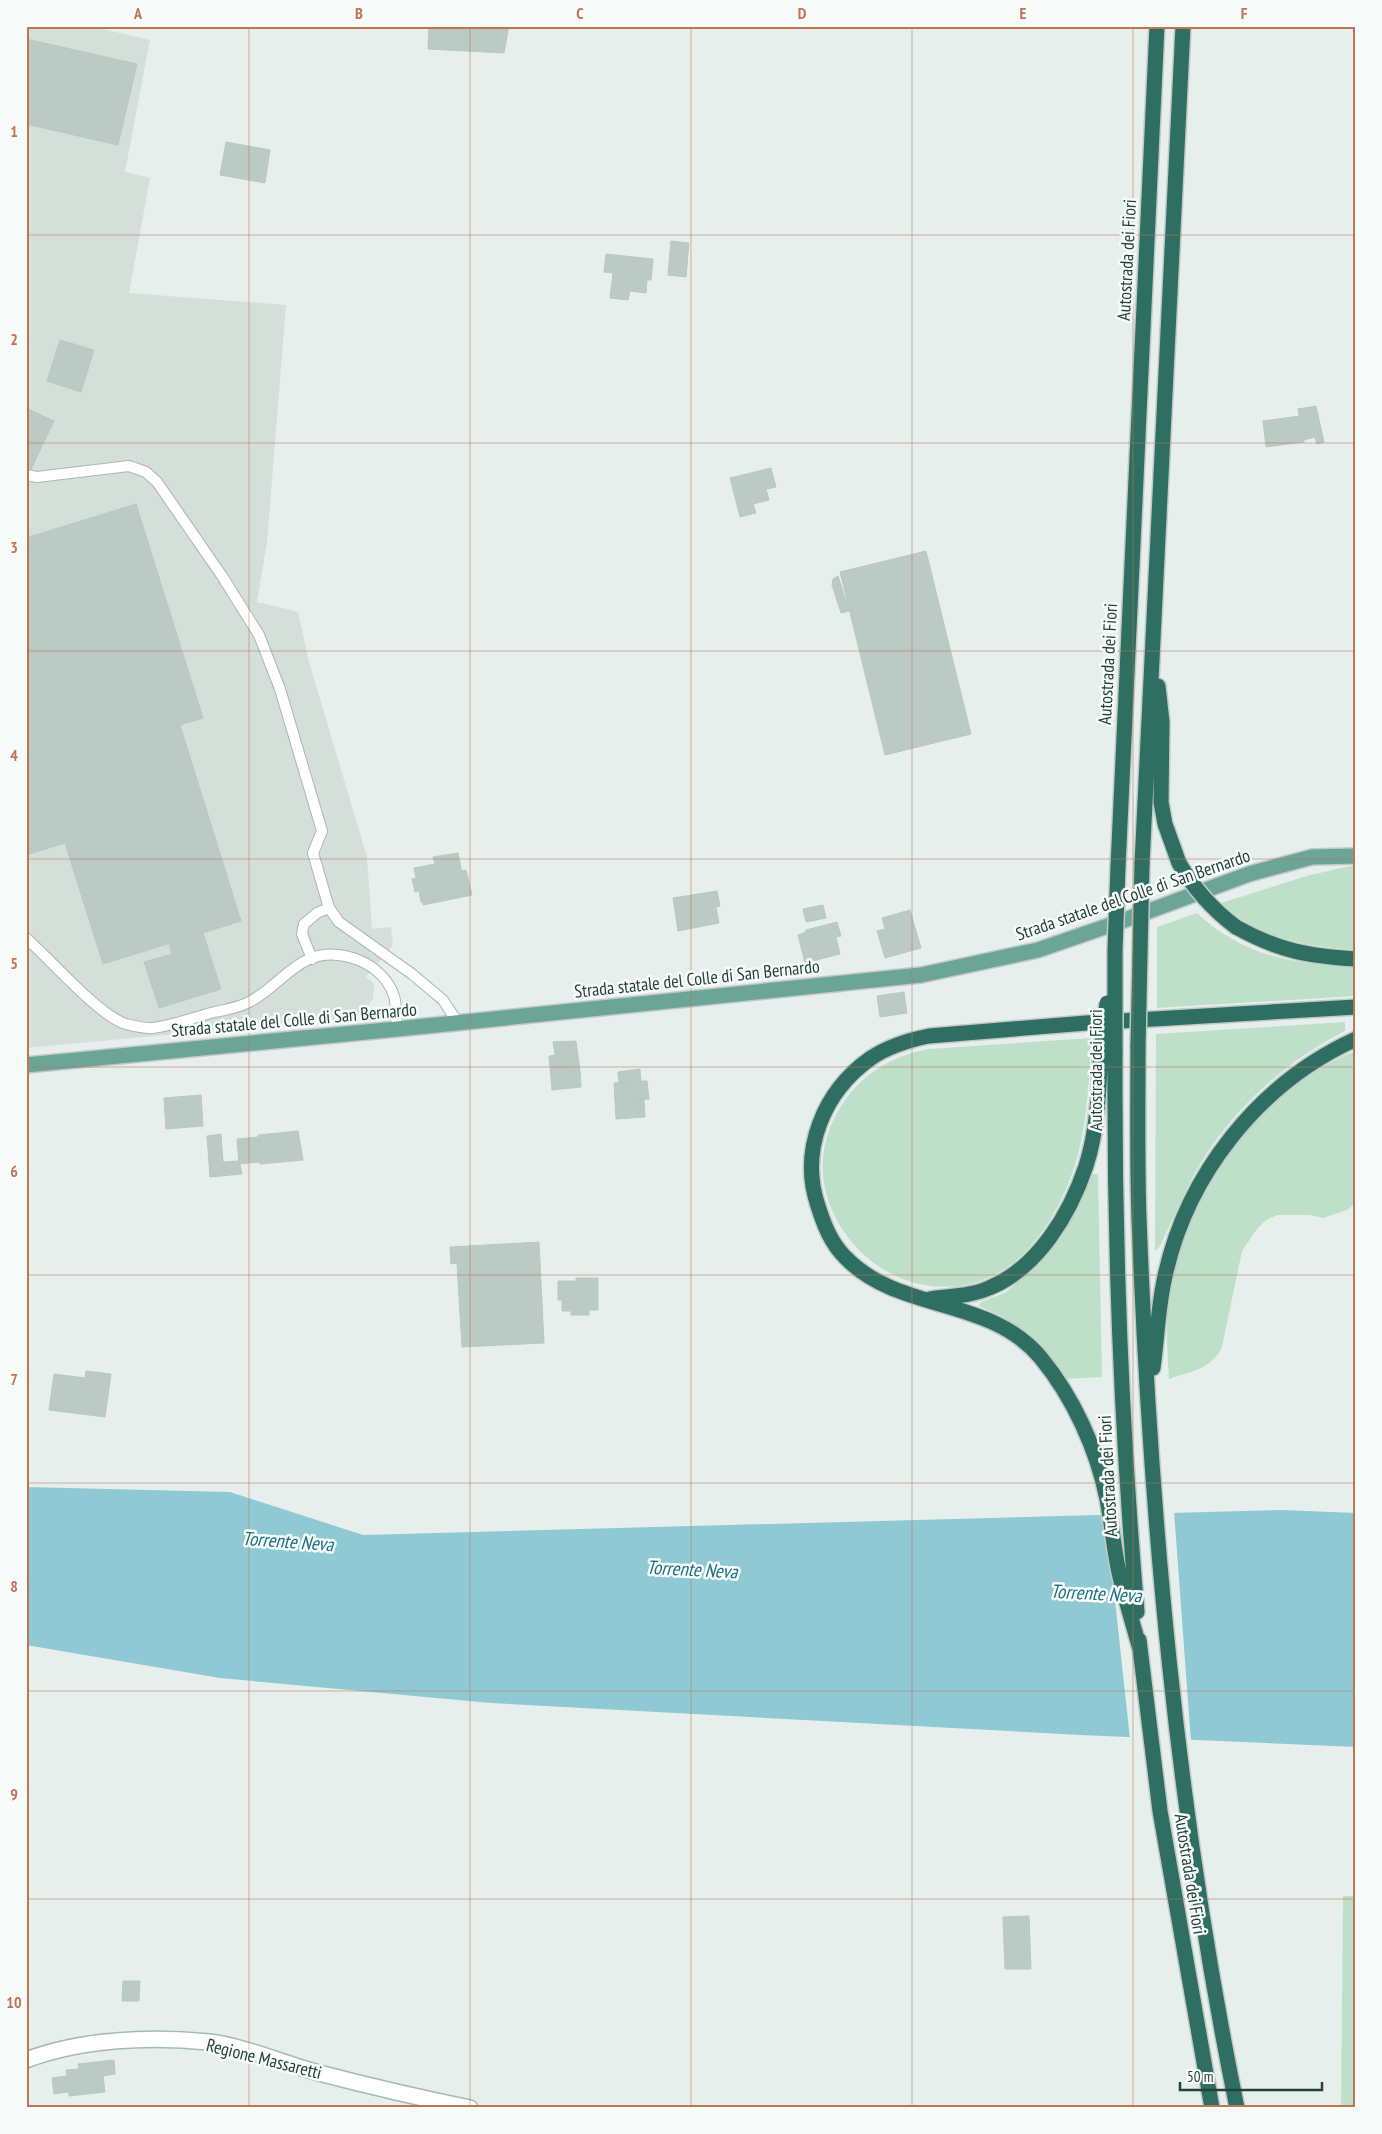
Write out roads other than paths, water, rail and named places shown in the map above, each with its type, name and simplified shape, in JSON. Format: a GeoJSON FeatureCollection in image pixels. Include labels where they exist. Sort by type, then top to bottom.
{"type":"FeatureCollection","features":[{"type":"Feature","properties":{"kind":"highway","name":"Autostrada dei Fiori"},"geometry":{"type":"LineString","coordinates":[[1157,26],[1115,950],[1108,1051],[1123,1407],[1130,1535],[1140,1649],[1160,1811],[1212,2108]]}},
{"type":"Feature","properties":{"kind":"highway","name":"Autostrada dei Fiori"},"geometry":{"type":"LineString","coordinates":[[1183,26],[1142,864],[1138,1046],[1139,1215],[1148,1406],[1167,1648],[1180,1765],[1202,1913],[1237,2108]]}},
{"type":"Feature","properties":{"kind":"highway"},"geometry":{"type":"LineString","coordinates":[[1153,640],[1162,722],[1162,802],[1165,824],[1179,863],[1192,885],[1206,901],[1236,927],[1268,944],[1295,953],[1356,959]]}},
{"type":"Feature","properties":{"kind":"highway"},"geometry":{"type":"LineString","coordinates":[[1140,1649],[1120,1576],[1107,1498],[1086,1432],[1071,1404],[1040,1356],[1006,1328],[987,1319],[891,1289],[857,1269],[843,1255],[830,1238],[815,1197],[811,1176],[815,1135],[832,1097],[845,1081],[873,1056],[909,1040],[929,1036],[1086,1023],[1356,1007]]}},
{"type":"Feature","properties":{"kind":"highway"},"geometry":{"type":"LineString","coordinates":[[1148,1406],[1164,1282],[1184,1220],[1209,1169],[1243,1123],[1283,1083],[1305,1066],[1356,1039]]}},
{"type":"Feature","properties":{"kind":"highway"},"geometry":{"type":"LineString","coordinates":[[923,1300],[973,1294],[1005,1280],[1043,1246],[1058,1226],[1086,1165],[1108,1051]]}},
{"type":"Feature","properties":{"kind":"main road","name":"Strada statale del Colle di San Bernardo"},"geometry":{"type":"LineString","coordinates":[[26,1065],[398,1030],[921,975],[1038,950],[1249,874],[1312,857],[1356,856]]}},
{"type":"Feature","properties":{"kind":"street","name":"Regione Massaretti"},"geometry":{"type":"LineString","coordinates":[[26,2060],[50,2051],[98,2042],[136,2040],[210,2042],[252,2052],[317,2072],[470,2108]]}},
{"type":"Feature","properties":{"kind":"lane"},"geometry":{"type":"LineString","coordinates":[[26,475],[38,477],[129,466],[146,472],[157,482],[222,576],[259,635],[280,690],[322,831],[314,853],[329,908],[339,922],[412,974],[443,1000],[458,1023]]}},
{"type":"Feature","properties":{"kind":"lane"},"geometry":{"type":"LineString","coordinates":[[312,959],[302,934],[304,924],[309,917],[329,908]]}},
{"type":"Feature","properties":{"kind":"lane"},"geometry":{"type":"LineString","coordinates":[[26,938],[100,1009],[124,1023],[151,1028],[239,1007],[252,1001],[292,969],[323,955],[340,954],[357,960],[375,970],[386,980],[394,997],[398,1030]]}},
{"type":"Feature","properties":{"kind":"water","name":"Torrente Neva"},"geometry":{"type":"Polygon","coordinates":[[[26,1487],[230,1492],[363,1535],[1281,1510],[1356,1513],[1356,1747],[1081,1735],[491,1703],[220,1678],[26,1645],[26,1487]]]}}]}
